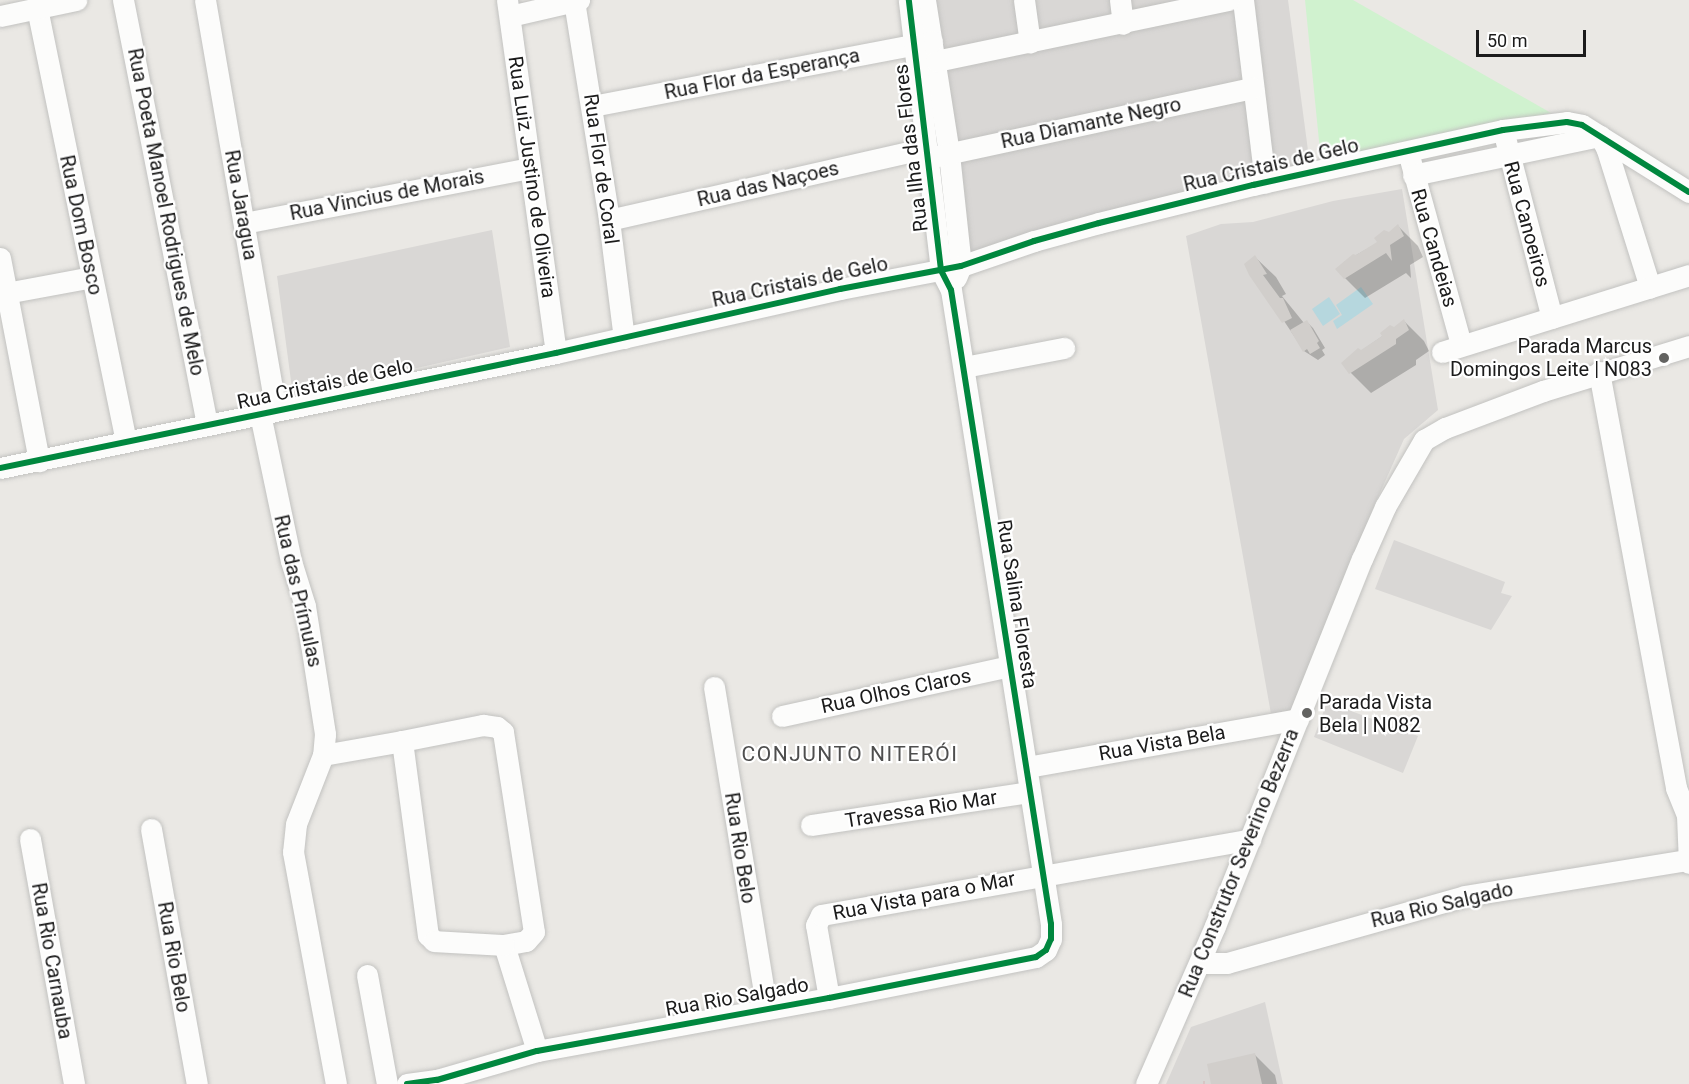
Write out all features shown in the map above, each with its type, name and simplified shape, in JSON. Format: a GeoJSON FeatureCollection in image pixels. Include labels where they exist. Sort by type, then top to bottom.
{"type":"FeatureCollection","features":[{"type":"Feature","properties":{"kind":"street"},"geometry":{"type":"LineString","coordinates":[[0,16],[76,0]]}},
{"type":"Feature","properties":{"kind":"street","name":"Rua Poeta Manoel Rodrigues de Melo"},"geometry":{"type":"LineString","coordinates":[[123,0],[207,425]]}},
{"type":"Feature","properties":{"kind":"street","name":"Rua Jaragua"},"geometry":{"type":"LineString","coordinates":[[205,0],[244,223],[268,412]]}},
{"type":"Feature","properties":{"kind":"street","name":"Rua Ilha das Flores"},"geometry":{"type":"LineString","coordinates":[[909,0],[928,49],[949,154],[951,290]]}},
{"type":"Feature","properties":{"kind":"street","name":"Rua Ilha das Flores"},"geometry":{"type":"LineString","coordinates":[[925,0],[928,49],[927,153],[951,268]]}},
{"type":"Feature","properties":{"kind":"street"},"geometry":{"type":"LineString","coordinates":[[1024,0],[1030,43]]}},
{"type":"Feature","properties":{"kind":"street"},"geometry":{"type":"LineString","coordinates":[[1120,0],[1123,24]]}},
{"type":"Feature","properties":{"kind":"street"},"geometry":{"type":"LineString","coordinates":[[1243,0],[1265,183]]}},
{"type":"Feature","properties":{"kind":"street"},"geometry":{"type":"LineString","coordinates":[[508,8],[577,1]]}},
{"type":"Feature","properties":{"kind":"street","name":"Rua Flor de Coral"},"geometry":{"type":"LineString","coordinates":[[577,1],[624,338]]}},
{"type":"Feature","properties":{"kind":"street","name":"Rua Flor da Esperança"},"geometry":{"type":"LineString","coordinates":[[592,106],[928,49],[1030,43],[1220,1]]}},
{"type":"Feature","properties":{"kind":"street","name":"Rua Dom Bosco"},"geometry":{"type":"LineString","coordinates":[[37,8],[126,442]]}},
{"type":"Feature","properties":{"kind":"street","name":"Rua Luiz Justino de Oliveira"},"geometry":{"type":"LineString","coordinates":[[508,8],[556,353]]}},
{"type":"Feature","properties":{"kind":"street","name":"Rua Diamante Negro"},"geometry":{"type":"LineString","coordinates":[[927,153],[949,154],[1253,88]]}},
{"type":"Feature","properties":{"kind":"street","name":"Rua Cristais de Gelo"},"geometry":{"type":"LineString","coordinates":[[0,468],[556,353],[840,289],[951,268],[1034,241],[1265,183],[1503,130],[1567,122],[1582,125],[1689,192]]}},
{"type":"Feature","properties":{"kind":"street","name":"Rua Canoeiros"},"geometry":{"type":"LineString","coordinates":[[1503,130],[1552,318]]}},
{"type":"Feature","properties":{"kind":"street"},"geometry":{"type":"LineString","coordinates":[[1413,175],[1600,136],[1608,150],[1650,287]]}},
{"type":"Feature","properties":{"kind":"street","name":"Rua Candeias"},"geometry":{"type":"LineString","coordinates":[[1408,152],[1451,348],[1552,318]]}},
{"type":"Feature","properties":{"kind":"street","name":"Rua das Naçoes"},"geometry":{"type":"LineString","coordinates":[[609,220],[927,153]]}},
{"type":"Feature","properties":{"kind":"street","name":"Rua Vincius de Morais"},"geometry":{"type":"LineString","coordinates":[[244,223],[530,168]]}},
{"type":"Feature","properties":{"kind":"street"},"geometry":{"type":"LineString","coordinates":[[0,258],[6,293],[9,362],[39,461]]}},
{"type":"Feature","properties":{"kind":"street"},"geometry":{"type":"LineString","coordinates":[[1552,318],[1689,275]]}},
{"type":"Feature","properties":{"kind":"street"},"geometry":{"type":"LineString","coordinates":[[6,293],[92,277]]}},
{"type":"Feature","properties":{"kind":"street","name":"Rua Salina Floresta"},"geometry":{"type":"LineString","coordinates":[[951,290],[1051,924]]}},
{"type":"Feature","properties":{"kind":"street","name":"Rua Construtor Severino Bezerra"},"geometry":{"type":"LineString","coordinates":[[1146,1084],[1200,963],[1385,507],[1424,440],[1445,428],[1599,372],[1689,346]]}},
{"type":"Feature","properties":{"kind":"street"},"geometry":{"type":"LineString","coordinates":[[963,367],[1064,348]]}},
{"type":"Feature","properties":{"kind":"street"},"geometry":{"type":"LineString","coordinates":[[1599,372],[1676,788],[1687,815],[1689,862]]}},
{"type":"Feature","properties":{"kind":"street","name":"Rua das Prímulas"},"geometry":{"type":"LineString","coordinates":[[268,412],[291,561],[305,606],[325,734],[323,755],[296,824],[293,852],[336,1084]]}},
{"type":"Feature","properties":{"kind":"street","name":"Rua Olhos Claros"},"geometry":{"type":"LineString","coordinates":[[782,716],[1010,666]]}},
{"type":"Feature","properties":{"kind":"street","name":"Rua Rio Belo"},"geometry":{"type":"LineString","coordinates":[[714,687],[767,1008]]}},
{"type":"Feature","properties":{"kind":"street","name":"Rua Vista Bela"},"geometry":{"type":"LineString","coordinates":[[1027,767],[1298,719]]}},
{"type":"Feature","properties":{"kind":"street"},"geometry":{"type":"LineString","coordinates":[[323,755],[483,725],[498,727],[503,732],[534,932],[526,940],[504,945],[434,941],[428,935],[402,741]]}},
{"type":"Feature","properties":{"kind":"street","name":"Travessa Rio Mar"},"geometry":{"type":"LineString","coordinates":[[811,825],[1030,792]]}},
{"type":"Feature","properties":{"kind":"street","name":"Rua Rio Belo"},"geometry":{"type":"LineString","coordinates":[[151,829],[197,1084]]}},
{"type":"Feature","properties":{"kind":"street","name":"Rua Rio Carnauba"},"geometry":{"type":"LineString","coordinates":[[30,839],[74,1084]]}},
{"type":"Feature","properties":{"kind":"street","name":"Rua Vista para o Mar"},"geometry":{"type":"LineString","coordinates":[[829,998],[816,925],[821,915],[1250,839]]}},
{"type":"Feature","properties":{"kind":"street","name":"Rua Rio Salgado"},"geometry":{"type":"LineString","coordinates":[[1200,963],[1227,963],[1465,896],[1689,862]]}},
{"type":"Feature","properties":{"kind":"street","name":"Rua Rio Salgado"},"geometry":{"type":"LineString","coordinates":[[407,1084],[438,1082],[537,1051],[829,998],[1036,957],[1046,950],[1051,939],[1051,924]]}},
{"type":"Feature","properties":{"kind":"street"},"geometry":{"type":"LineString","coordinates":[[504,945],[537,1051]]}},
{"type":"Feature","properties":{"kind":"street"},"geometry":{"type":"LineString","coordinates":[[367,975],[387,1084]]}},
{"type":"Feature","properties":{"kind":"shaded area"},"geometry":{"type":"Polygon","coordinates":[[[923,0],[1288,0],[1311,173],[961,266],[923,0]]]}},
{"type":"Feature","properties":{"kind":"shaded area"},"geometry":{"type":"Polygon","coordinates":[[[1402,189],[1438,410],[1404,439],[1291,710],[1271,714],[1186,236],[1221,224],[1253,222],[1333,201],[1402,189]]]}},
{"type":"Feature","properties":{"kind":"shaded area"},"geometry":{"type":"Polygon","coordinates":[[[492,230],[510,347],[293,396],[277,276],[492,230]]]}},
{"type":"Feature","properties":{"kind":"shaded area"},"geometry":{"type":"Polygon","coordinates":[[[1394,540],[1505,582],[1501,593],[1512,596],[1491,630],[1375,589],[1394,540]]]}},
{"type":"Feature","properties":{"kind":"shaded area"},"geometry":{"type":"Polygon","coordinates":[[[1327,702],[1418,736],[1403,773],[1314,737],[1327,702]]]}},
{"type":"Feature","properties":{"kind":"shaded area"},"geometry":{"type":"Polygon","coordinates":[[[1265,1002],[1283,1084],[1166,1084],[1191,1027],[1265,1002]]]}},
{"type":"Feature","properties":{"kind":"green space"},"geometry":{"type":"Polygon","coordinates":[[[1305,0],[1353,0],[1551,113],[1321,161],[1305,0]]]}},
{"type":"Feature","properties":{"kind":"water"},"geometry":{"type":"Polygon","coordinates":[[[1361,287],[1373,304],[1337,329],[1333,321],[1342,315],[1336,305],[1361,287]]]}},
{"type":"Feature","properties":{"kind":"water"},"geometry":{"type":"Polygon","coordinates":[[[1329,297],[1340,314],[1323,326],[1312,309],[1329,297]]]}},
{"type":"Feature","properties":{"kind":"building"},"geometry":{"type":"Polygon","coordinates":[[[1398,224],[1404,236],[1390,245],[1392,261],[1386,253],[1344,279],[1335,269],[1353,254],[1356,255],[1377,242],[1374,238],[1384,230],[1389,232],[1398,224]]]}},
{"type":"Feature","properties":{"kind":"building"},"geometry":{"type":"Polygon","coordinates":[[[1255,255],[1267,274],[1263,275],[1280,298],[1283,298],[1292,318],[1282,323],[1244,264],[1255,255]]]}},
{"type":"Feature","properties":{"kind":"building"},"geometry":{"type":"Polygon","coordinates":[[[1404,319],[1409,330],[1396,339],[1396,344],[1349,374],[1341,363],[1358,348],[1361,350],[1382,336],[1380,333],[1390,325],[1394,327],[1404,319]]]}},
{"type":"Feature","properties":{"kind":"building"},"geometry":{"type":"Polygon","coordinates":[[[1307,320],[1319,341],[1317,343],[1320,348],[1310,354],[1307,349],[1303,352],[1290,330],[1307,320]]]}},
{"type":"Feature","properties":{"kind":"building"},"geometry":{"type":"Polygon","coordinates":[[[1255,1053],[1262,1084],[1211,1084],[1207,1064],[1255,1053]]]}},
{"type":"Feature","properties":{"kind":"cycle path"},"geometry":{"type":"LineString","coordinates":[[407,1084],[437,1080],[537,1051],[829,998],[1036,957],[1046,950],[1051,939],[1051,924],[951,290],[941,270],[909,0]]}},
{"type":"Feature","properties":{"kind":"cycle path"},"geometry":{"type":"LineString","coordinates":[[0,468],[556,353],[840,289],[961,266],[1034,241],[1099,223],[1253,185],[1503,130],[1567,122],[1582,125],[1689,192]]}},
{"type":"Feature","properties":{"kind":"place","name":"Parada Marcus Domingos Leite | N083"},"geometry":{"type":"Point","coordinates":[1664,358]}},
{"type":"Feature","properties":{"kind":"place","name":"Parada Vista Bela | N082"},"geometry":{"type":"Point","coordinates":[1307,713]}},
{"type":"Feature","properties":{"kind":"district","name":"CONJUNTO NITERÓI"},"geometry":{"type":"Point","coordinates":[850,754]}}]}
